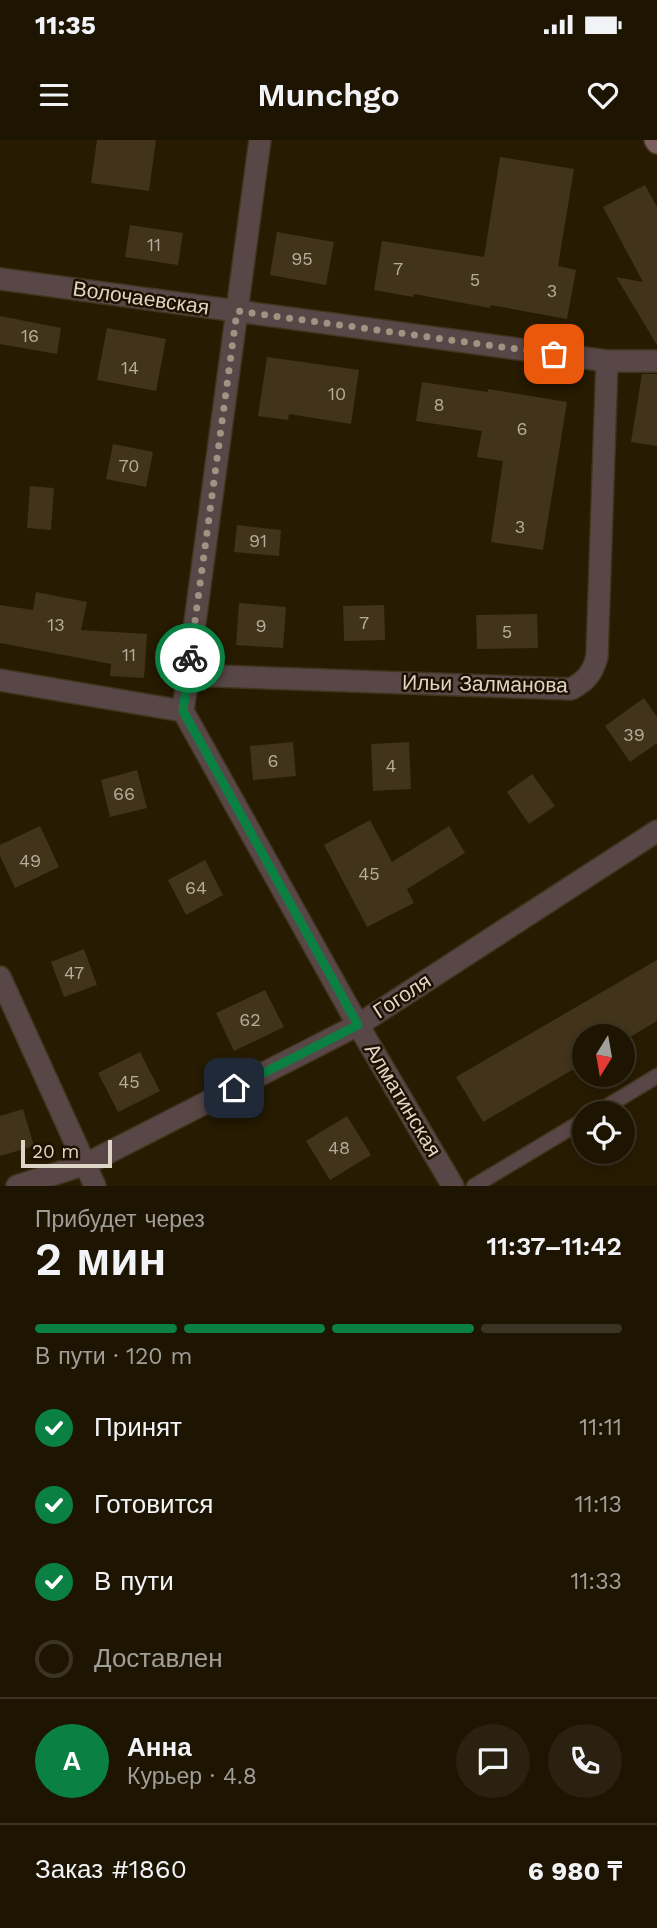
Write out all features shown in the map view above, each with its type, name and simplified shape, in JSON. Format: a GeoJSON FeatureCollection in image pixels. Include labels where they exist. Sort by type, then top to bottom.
{"type":"FeatureCollection","features":[{"type":"Feature","properties":{"kind":"street"},"geometry":{"type":"LineString","coordinates":[[0,680],[183,711],[260,140]]}},
{"type":"Feature","properties":{"kind":"street","name":"Волочаевская"},"geometry":{"type":"LineString","coordinates":[[0,279],[607,361],[657,360]]}},
{"type":"Feature","properties":{"kind":"street","name":"Ильи Залманова"},"geometry":{"type":"LineString","coordinates":[[188,675],[571,689],[582,683],[590,674],[597,656],[607,361]]}},
{"type":"Feature","properties":{"kind":"street","name":"Алматинская"},"geometry":{"type":"LineString","coordinates":[[183,711],[358,1025],[453,1186]]}},
{"type":"Feature","properties":{"kind":"street","name":"Гоголя"},"geometry":{"type":"LineString","coordinates":[[17,1186],[86,1164],[358,1025],[657,831]]}},
{"type":"Feature","properties":{"kind":"street"},"geometry":{"type":"LineString","coordinates":[[0,976],[95,1186]]}},
{"type":"Feature","properties":{"kind":"lane"},"geometry":{"type":"LineString","coordinates":[[616,1101],[657,1076]]}},
{"type":"Feature","properties":{"kind":"lane"},"geometry":{"type":"LineString","coordinates":[[474,1186],[572,1127]]}},
{"type":"Feature","properties":{"kind":"building"},"geometry":{"type":"Polygon","coordinates":[[[97,140],[156,140],[149,191],[91,183],[97,140]]]}},
{"type":"Feature","properties":{"kind":"building"},"geometry":{"type":"Polygon","coordinates":[[[500,157],[574,169],[558,266],[576,270],[567,319],[491,305],[490,308],[414,294],[413,297],[374,290],[382,241],[484,257],[500,157]]]}},
{"type":"Feature","properties":{"kind":"building"},"geometry":{"type":"Polygon","coordinates":[[[645,185],[657,207],[657,345],[616,277],[643,282],[603,207],[645,185]]]}},
{"type":"Feature","properties":{"kind":"building"},"geometry":{"type":"Polygon","coordinates":[[[130,225],[183,233],[178,265],[125,257],[130,225]]]}},
{"type":"Feature","properties":{"kind":"building"},"geometry":{"type":"Polygon","coordinates":[[[277,232],[334,242],[326,285],[270,275],[277,232]]]}},
{"type":"Feature","properties":{"kind":"building"},"geometry":{"type":"Polygon","coordinates":[[[0,316],[61,328],[57,354],[0,344],[0,316]]]}},
{"type":"Feature","properties":{"kind":"building"},"geometry":{"type":"Polygon","coordinates":[[[107,328],[166,339],[156,391],[97,380],[107,328]]]}},
{"type":"Feature","properties":{"kind":"building"},"geometry":{"type":"Polygon","coordinates":[[[267,357],[359,370],[351,424],[289,414],[288,420],[258,416],[267,357]]]}},
{"type":"Feature","properties":{"kind":"building"},"geometry":{"type":"Polygon","coordinates":[[[642,374],[657,374],[657,446],[631,442],[642,374]]]}},
{"type":"Feature","properties":{"kind":"building"},"geometry":{"type":"Polygon","coordinates":[[[422,382],[567,402],[543,550],[491,542],[503,461],[477,457],[482,431],[416,421],[422,382]]]}},
{"type":"Feature","properties":{"kind":"building"},"geometry":{"type":"Polygon","coordinates":[[[113,444],[153,452],[146,487],[106,479],[113,444]]]}},
{"type":"Feature","properties":{"kind":"building"},"geometry":{"type":"Polygon","coordinates":[[[30,486],[54,488],[51,530],[27,528],[30,486]]]}},
{"type":"Feature","properties":{"kind":"building"},"geometry":{"type":"Polygon","coordinates":[[[237,525],[281,530],[279,556],[234,552],[237,525]]]}},
{"type":"Feature","properties":{"kind":"building"},"geometry":{"type":"Polygon","coordinates":[[[36,592],[87,602],[81,630],[147,634],[144,678],[110,676],[111,664],[0,643],[0,605],[33,610],[36,592]]]}},
{"type":"Feature","properties":{"kind":"building"},"geometry":{"type":"Polygon","coordinates":[[[239,603],[286,607],[283,648],[236,645],[239,603]]]}},
{"type":"Feature","properties":{"kind":"building"},"geometry":{"type":"Polygon","coordinates":[[[384,605],[385,640],[344,641],[343,606],[384,605]]]}},
{"type":"Feature","properties":{"kind":"building"},"geometry":{"type":"Polygon","coordinates":[[[537,614],[538,648],[477,649],[476,615],[537,614]]]}},
{"type":"Feature","properties":{"kind":"building"},"geometry":{"type":"Polygon","coordinates":[[[644,698],[657,717],[657,743],[630,762],[605,726],[644,698]]]}},
{"type":"Feature","properties":{"kind":"building"},"geometry":{"type":"Polygon","coordinates":[[[293,742],[296,776],[253,780],[250,746],[293,742]]]}},
{"type":"Feature","properties":{"kind":"building"},"geometry":{"type":"Polygon","coordinates":[[[409,742],[411,789],[373,791],[371,744],[409,742]]]}},
{"type":"Feature","properties":{"kind":"building"},"geometry":{"type":"Polygon","coordinates":[[[137,770],[147,808],[110,817],[101,780],[137,770]]]}},
{"type":"Feature","properties":{"kind":"building"},"geometry":{"type":"Polygon","coordinates":[[[532,774],[555,806],[529,824],[507,792],[532,774]]]}},
{"type":"Feature","properties":{"kind":"building"},"geometry":{"type":"Polygon","coordinates":[[[370,820],[392,862],[449,826],[465,853],[407,889],[414,903],[367,927],[324,845],[370,820]]]}},
{"type":"Feature","properties":{"kind":"building"},"geometry":{"type":"Polygon","coordinates":[[[40,826],[59,867],[15,888],[0,856],[0,845],[40,826]]]}},
{"type":"Feature","properties":{"kind":"building"},"geometry":{"type":"Polygon","coordinates":[[[205,860],[223,895],[186,915],[168,880],[205,860]]]}},
{"type":"Feature","properties":{"kind":"building"},"geometry":{"type":"Polygon","coordinates":[[[84,949],[97,985],[64,997],[51,962],[84,949]]]}},
{"type":"Feature","properties":{"kind":"building"},"geometry":{"type":"Polygon","coordinates":[[[657,960],[657,1021],[635,1034],[635,1024],[572,1024],[572,1070],[483,1122],[456,1077],[657,960]]]}},
{"type":"Feature","properties":{"kind":"building"},"geometry":{"type":"Polygon","coordinates":[[[265,990],[284,1027],[234,1051],[216,1013],[265,990]]]}},
{"type":"Feature","properties":{"kind":"building"},"geometry":{"type":"Polygon","coordinates":[[[140,1052],[160,1091],[118,1112],[98,1073],[140,1052]]]}},
{"type":"Feature","properties":{"kind":"building"},"geometry":{"type":"Polygon","coordinates":[[[23,1109],[34,1146],[0,1156],[0,1116],[23,1109]]]}},
{"type":"Feature","properties":{"kind":"building"},"geometry":{"type":"Polygon","coordinates":[[[347,1116],[371,1155],[330,1180],[306,1141],[347,1116]]]}},
{"type":"Feature","properties":{"kind":"way so far"},"geometry":{"type":"LineString","coordinates":[[190,658],[237,311],[554,354]]}},
{"type":"Feature","properties":{"kind":"route"},"geometry":{"type":"LineString","coordinates":[[190,658],[183,711],[358,1025],[234,1088]]}}]}
